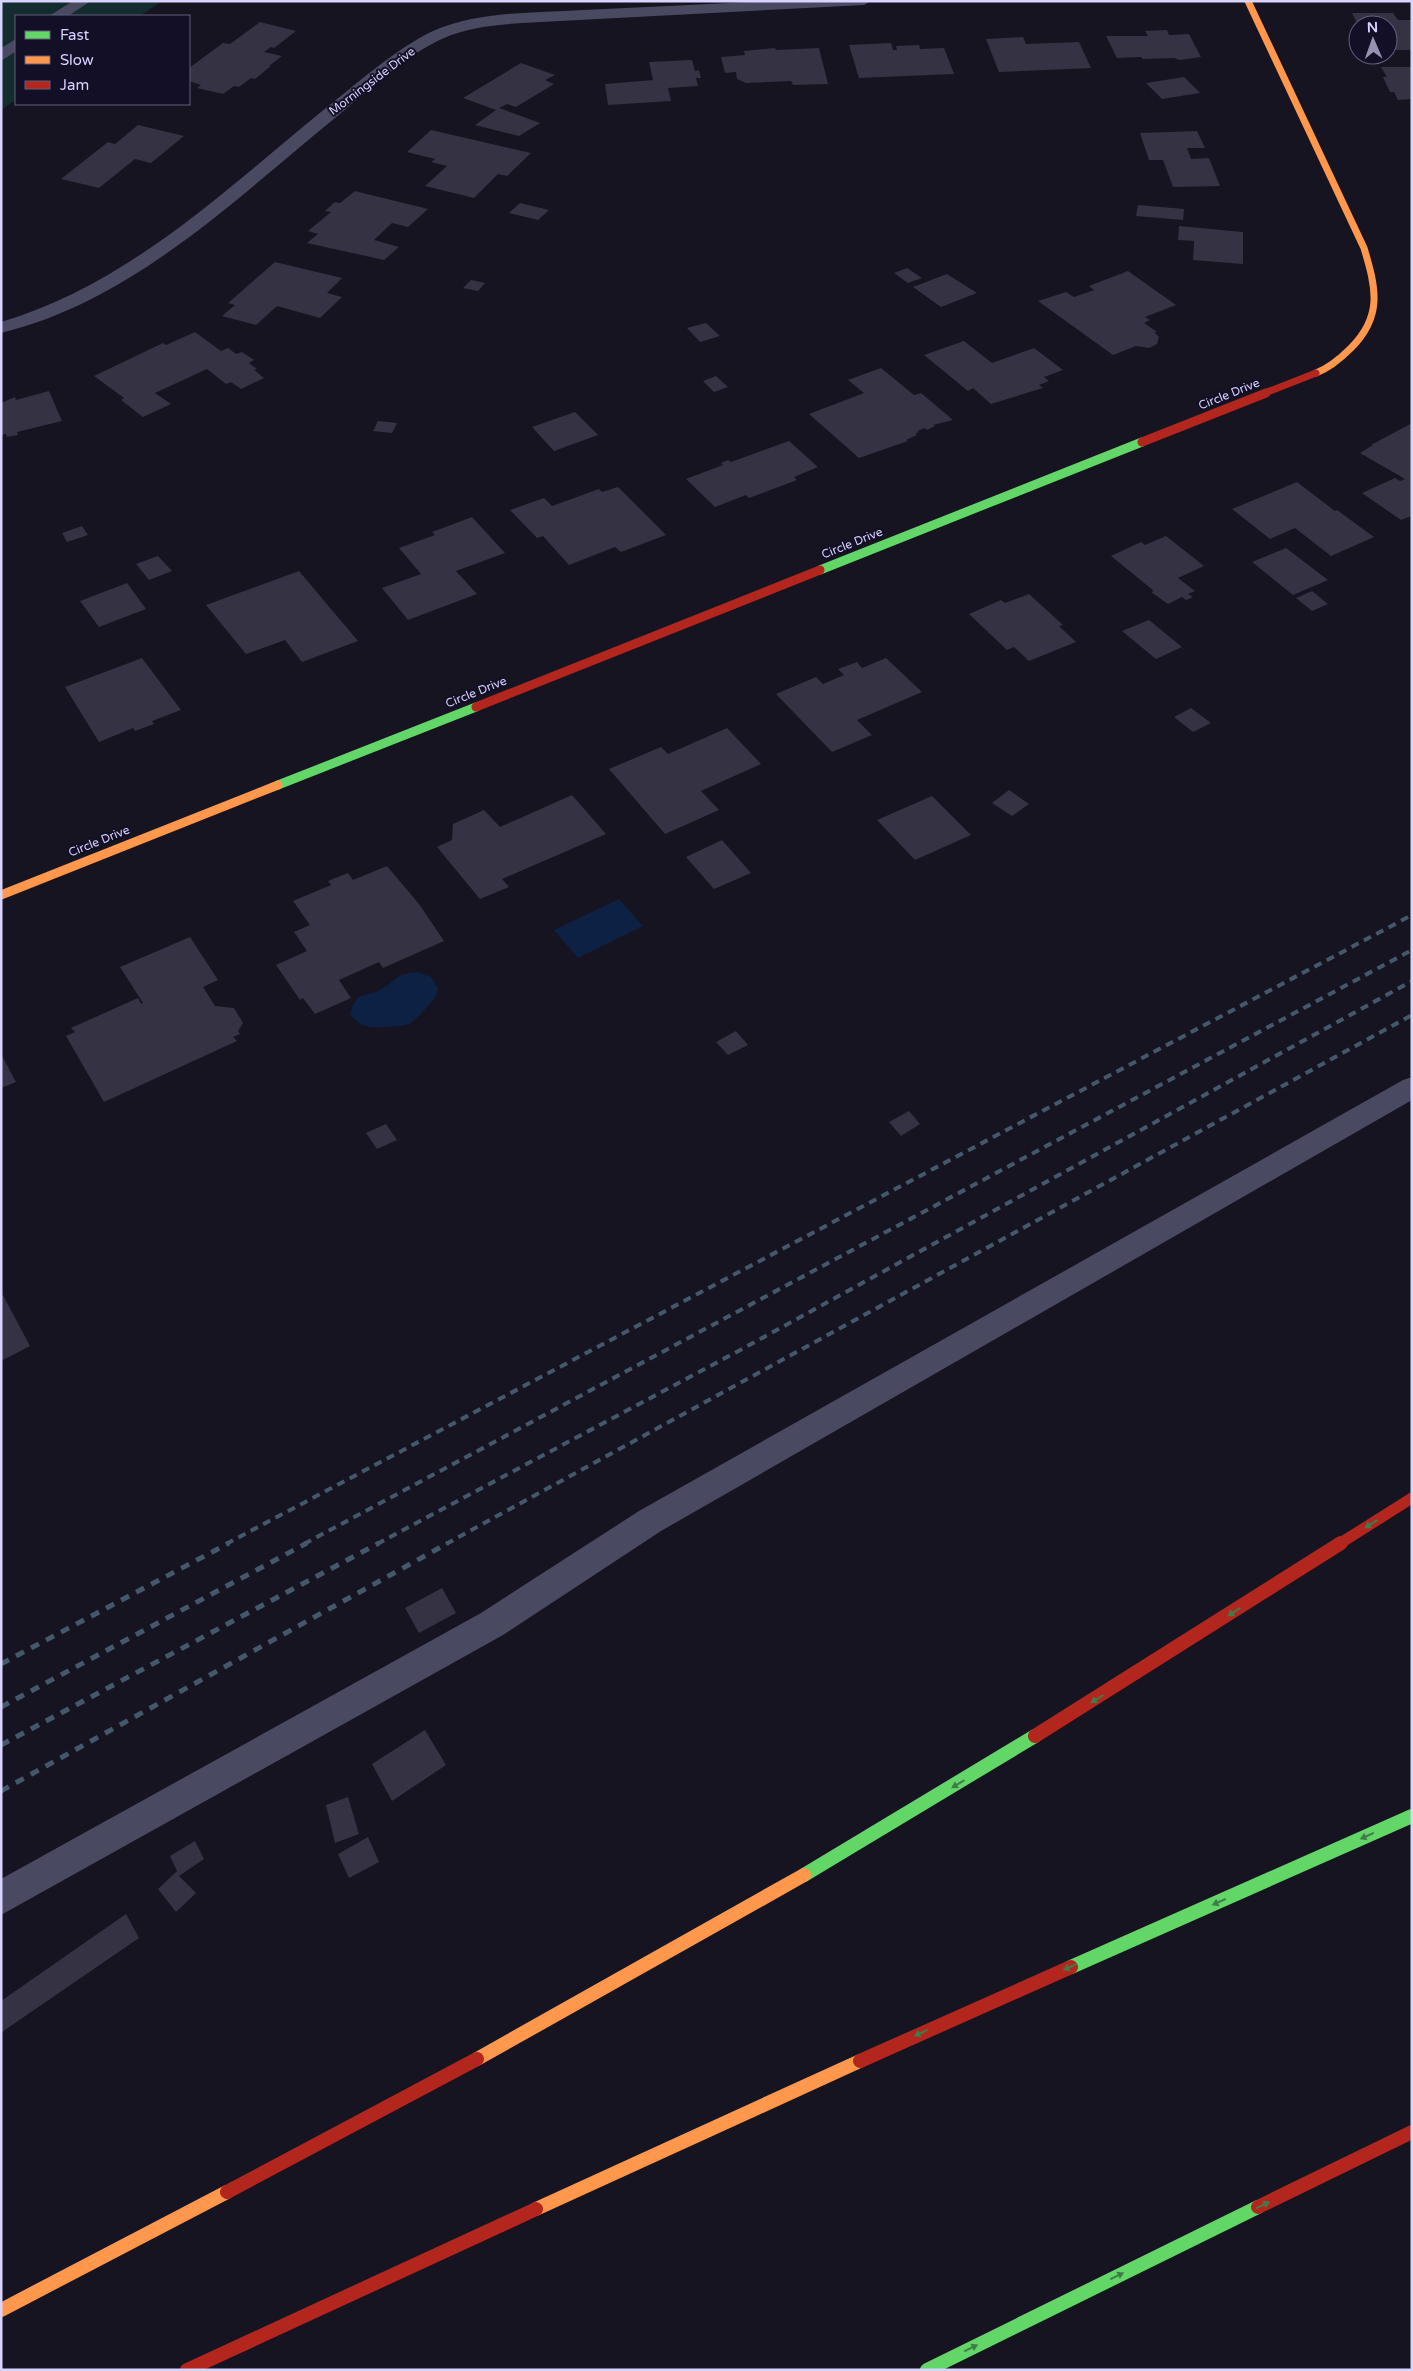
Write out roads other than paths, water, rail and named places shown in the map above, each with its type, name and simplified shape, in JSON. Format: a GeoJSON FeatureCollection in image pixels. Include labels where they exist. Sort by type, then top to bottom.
{"type":"FeatureCollection","features":[{"type":"Feature","properties":{"kind":"main road","name":"Circle Drive"},"geometry":{"type":"LineString","coordinates":[[1,895],[1314,374],[1348,353],[1366,336],[1376,315],[1376,293],[1372,270],[1361,240],[1248,1]]}},
{"type":"Feature","properties":{"kind":"main road"},"geometry":{"type":"LineString","coordinates":[[1,2310],[419,2092],[810,1872],[1031,1740],[1207,1630],[1412,1498]]}},
{"type":"Feature","properties":{"kind":"main road"},"geometry":{"type":"LineString","coordinates":[[187,2370],[783,2095],[1412,1816]]}},
{"type":"Feature","properties":{"kind":"main road"},"geometry":{"type":"LineString","coordinates":[[927,2370],[1412,2132]]}},
{"type":"Feature","properties":{"kind":"street"},"geometry":{"type":"LineString","coordinates":[[59,15],[84,1]]}},
{"type":"Feature","properties":{"kind":"street","name":"Morningside Drive"},"geometry":{"type":"LineString","coordinates":[[1,328],[60,309],[122,277],[176,238],[384,70],[440,34],[478,23],[522,18],[864,1]]}},
{"type":"Feature","properties":{"kind":"street"},"geometry":{"type":"LineString","coordinates":[[1,56],[15,45]]}},
{"type":"Feature","properties":{"kind":"street"},"geometry":{"type":"LineString","coordinates":[[1,1898],[492,1624],[650,1521],[1412,1087]]}},
{"type":"Feature","properties":{"kind":"water"},"geometry":{"type":"Polygon","coordinates":[[[619,899],[643,926],[578,958],[554,930],[619,899]]]}},
{"type":"Feature","properties":{"kind":"water"},"geometry":{"type":"Polygon","coordinates":[[[418,972],[431,977],[438,988],[433,1001],[412,1022],[399,1026],[369,1027],[357,1022],[350,1014],[359,997],[382,989],[404,974],[418,972]]]}},
{"type":"Feature","properties":{"kind":"railway"},"geometry":{"type":"LineString","coordinates":[[226,1544],[1412,915]]}},
{"type":"Feature","properties":{"kind":"railway"},"geometry":{"type":"LineString","coordinates":[[304,1544],[1412,950]]}},
{"type":"Feature","properties":{"kind":"railway"},"geometry":{"type":"LineString","coordinates":[[377,1544],[744,1348],[1412,981]]}},
{"type":"Feature","properties":{"kind":"railway"},"geometry":{"type":"LineString","coordinates":[[446,1544],[1412,1015]]}},
{"type":"Feature","properties":{"kind":"railway"},"geometry":{"type":"LineString","coordinates":[[1,1664],[229,1543]]}},
{"type":"Feature","properties":{"kind":"railway"},"geometry":{"type":"LineString","coordinates":[[1,1707],[307,1543]]}},
{"type":"Feature","properties":{"kind":"railway"},"geometry":{"type":"LineString","coordinates":[[1,1745],[379,1543]]}},
{"type":"Feature","properties":{"kind":"railway"},"geometry":{"type":"LineString","coordinates":[[1,1791],[448,1543]]}}]}
